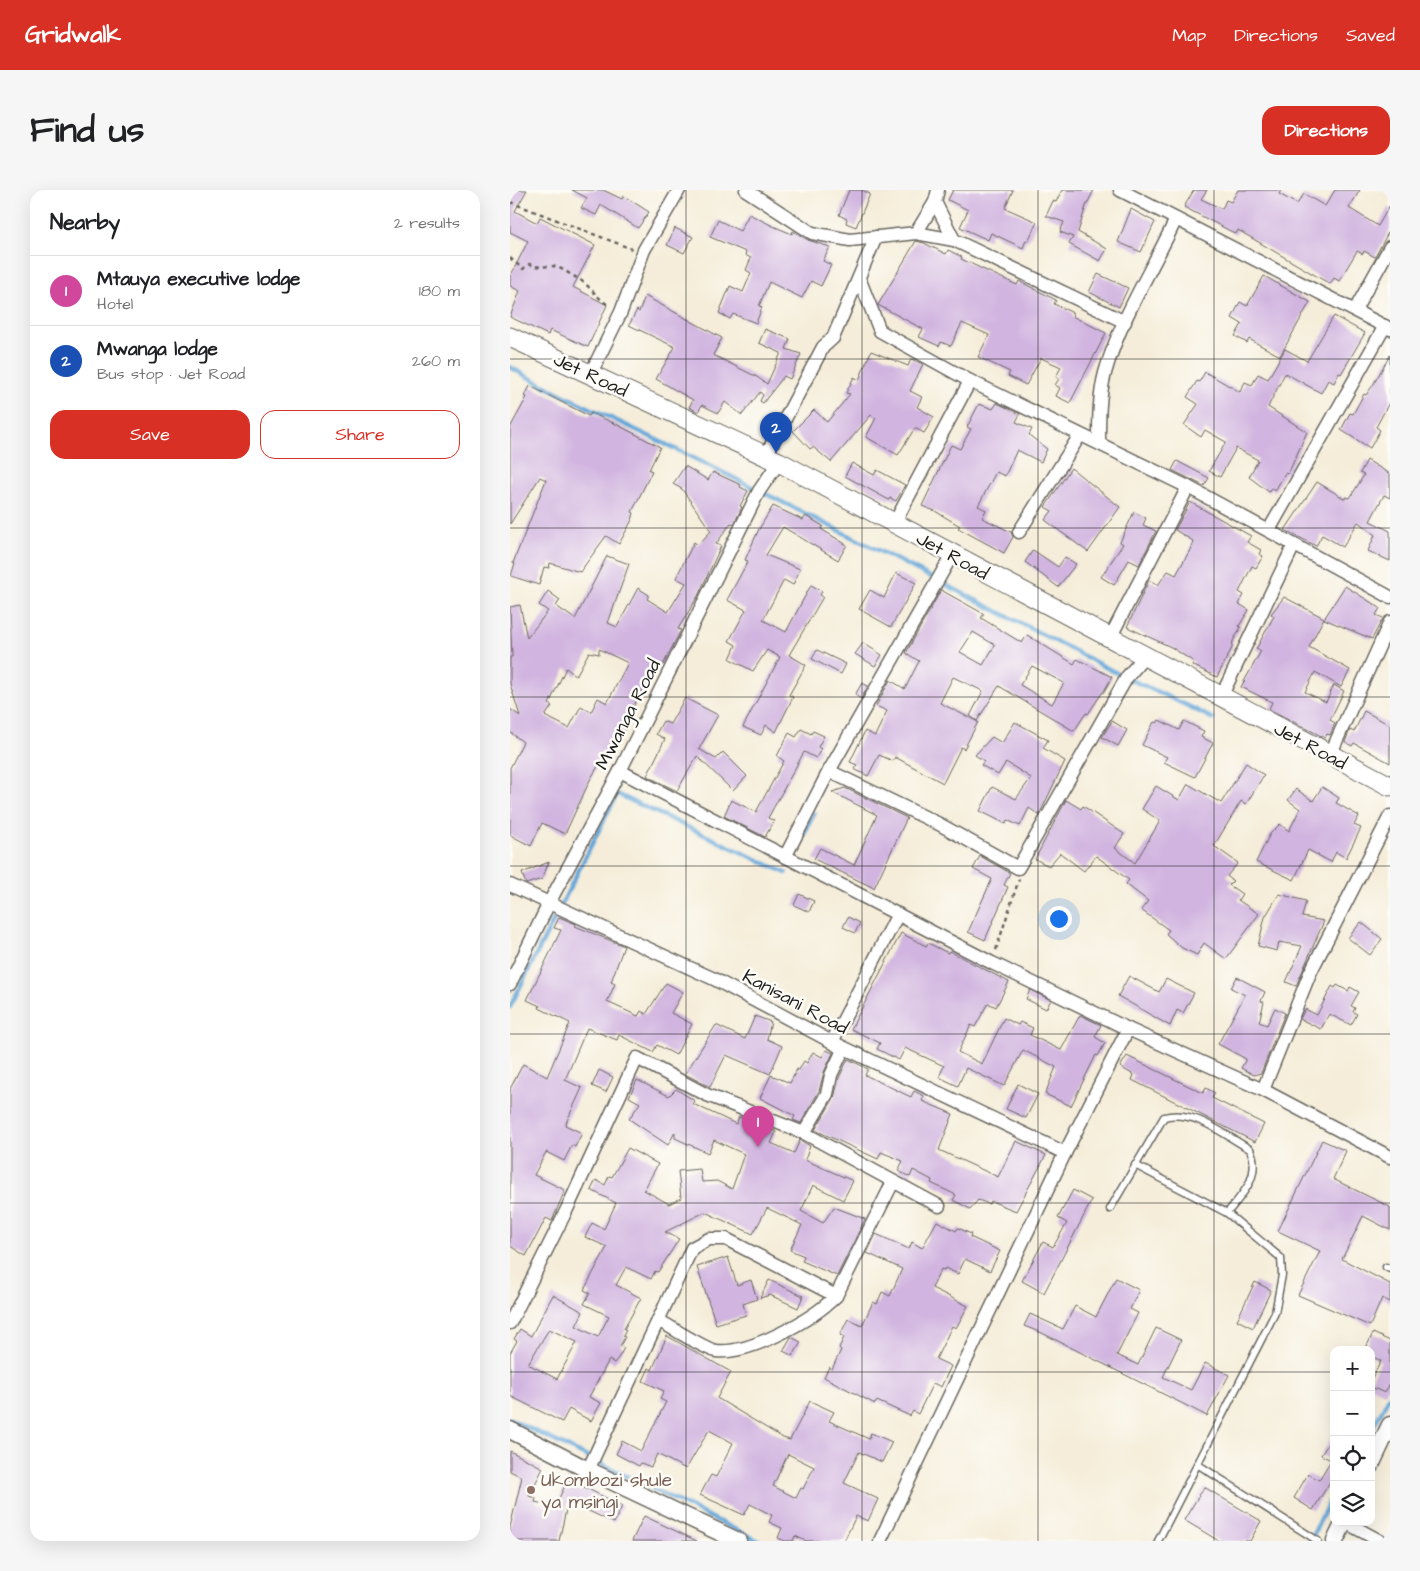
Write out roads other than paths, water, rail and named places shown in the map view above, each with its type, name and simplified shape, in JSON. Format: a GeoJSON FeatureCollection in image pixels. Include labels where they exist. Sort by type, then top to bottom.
{"type":"FeatureCollection","features":[{"type":"Feature","properties":{"kind":"main road","name":"Jet Road"},"geometry":{"type":"LineString","coordinates":[[510,337],[773,458],[895,522],[952,555],[1390,786]]}},
{"type":"Feature","properties":{"kind":"street"},"geometry":{"type":"LineString","coordinates":[[590,373],[621,312],[642,252],[679,190]]}},
{"type":"Feature","properties":{"kind":"street"},"geometry":{"type":"LineString","coordinates":[[746,190],[812,233],[850,240],[916,233],[954,240],[1125,322]]}},
{"type":"Feature","properties":{"kind":"street"},"geometry":{"type":"LineString","coordinates":[[1120,190],[1387,328],[1268,530]]}},
{"type":"Feature","properties":{"kind":"street"},"geometry":{"type":"LineString","coordinates":[[916,233],[937,196]]}},
{"type":"Feature","properties":{"kind":"street"},"geometry":{"type":"LineString","coordinates":[[937,196],[954,240]]}},
{"type":"Feature","properties":{"kind":"street"},"geometry":{"type":"LineString","coordinates":[[1098,442],[1100,396],[1106,372],[1125,322],[1176,219]]}},
{"type":"Feature","properties":{"kind":"street","name":"Mwanga Road"},"geometry":{"type":"LineString","coordinates":[[510,984],[550,903],[620,771],[759,491],[823,347],[833,338],[876,237]]}},
{"type":"Feature","properties":{"kind":"street"},"geometry":{"type":"LineString","coordinates":[[1355,310],[1390,247]]}},
{"type":"Feature","properties":{"kind":"street"},"geometry":{"type":"LineString","coordinates":[[859,278],[880,331],[970,381],[1188,487],[1390,597]]}},
{"type":"Feature","properties":{"kind":"street"},"geometry":{"type":"LineString","coordinates":[[895,522],[970,381]]}},
{"type":"Feature","properties":{"kind":"street"},"geometry":{"type":"LineString","coordinates":[[1019,532],[1080,435]]}},
{"type":"Feature","properties":{"kind":"street"},"geometry":{"type":"LineString","coordinates":[[1110,638],[1188,487]]}},
{"type":"Feature","properties":{"kind":"street"},"geometry":{"type":"LineString","coordinates":[[1221,697],[1294,545]]}},
{"type":"Feature","properties":{"kind":"street"},"geometry":{"type":"LineString","coordinates":[[786,856],[829,771],[952,555]]}},
{"type":"Feature","properties":{"kind":"street"},"geometry":{"type":"LineString","coordinates":[[1330,755],[1390,622]]}},
{"type":"Feature","properties":{"kind":"street"},"geometry":{"type":"LineString","coordinates":[[829,771],[939,824],[1018,868],[1127,678],[1145,656]]}},
{"type":"Feature","properties":{"kind":"street"},"geometry":{"type":"LineString","coordinates":[[620,771],[992,963],[1128,1029],[1263,1090],[1390,1157]]}},
{"type":"Feature","properties":{"kind":"street"},"geometry":{"type":"LineString","coordinates":[[1263,1090],[1310,973],[1390,816]]}},
{"type":"Feature","properties":{"kind":"street","name":"Kanisani Road"},"geometry":{"type":"LineString","coordinates":[[510,885],[714,979],[832,1042],[1065,1153]]}},
{"type":"Feature","properties":{"kind":"street"},"geometry":{"type":"LineString","coordinates":[[804,1133],[827,1094],[831,1075],[842,1054],[843,1050],[832,1042],[898,914]]}},
{"type":"Feature","properties":{"kind":"street"},"geometry":{"type":"LineString","coordinates":[[880,1541],[1065,1153],[1128,1029]]}},
{"type":"Feature","properties":{"kind":"street"},"geometry":{"type":"LineString","coordinates":[[510,1323],[567,1209],[637,1058],[707,1094],[804,1133],[939,1206]]}},
{"type":"Feature","properties":{"kind":"street"},"geometry":{"type":"LineString","coordinates":[[658,1320],[716,1351],[750,1346],[790,1328],[823,1309],[836,1296],[893,1182]]}},
{"type":"Feature","properties":{"kind":"street"},"geometry":{"type":"LineString","coordinates":[[588,1470],[692,1248],[709,1239],[726,1239],[836,1296]]}},
{"type":"Feature","properties":{"kind":"street"},"geometry":{"type":"LineString","coordinates":[[1375,1457],[1390,1425]]}},
{"type":"Feature","properties":{"kind":"street"},"geometry":{"type":"LineString","coordinates":[[510,1430],[588,1470],[738,1541]]}},
{"type":"Feature","properties":{"kind":"street"},"geometry":{"type":"LineString","coordinates":[[1335,1541],[1342,1526]]}},
{"type":"Feature","properties":{"kind":"street"},"geometry":{"type":"LineString","coordinates":[[1352,1526],[1380,1541]]}},
{"type":"Feature","properties":{"kind":"lane"},"geometry":{"type":"LineString","coordinates":[[1110,1209],[1164,1117],[1175,1114],[1191,1116],[1250,1149],[1254,1159],[1254,1174],[1246,1191],[1227,1213]]}},
{"type":"Feature","properties":{"kind":"lane"},"geometry":{"type":"LineString","coordinates":[[1135,1165],[1227,1213],[1281,1258],[1282,1275],[1275,1313],[1158,1541]]}},
{"type":"Feature","properties":{"kind":"lane"},"geometry":{"type":"LineString","coordinates":[[1197,1464],[1318,1541]]}},
{"type":"Feature","properties":{"kind":"waterway"},"geometry":{"type":"LineString","coordinates":[[510,367],[826,524],[1117,673],[1213,719]]}},
{"type":"Feature","properties":{"kind":"waterway"},"geometry":{"type":"LineString","coordinates":[[510,1007],[617,794],[786,873]]}},
{"type":"Feature","properties":{"kind":"waterway"},"geometry":{"type":"LineString","coordinates":[[793,859],[814,813]]}},
{"type":"Feature","properties":{"kind":"waterway"},"geometry":{"type":"LineString","coordinates":[[1375,1423],[1390,1395]]}},
{"type":"Feature","properties":{"kind":"waterway"},"geometry":{"type":"LineString","coordinates":[[510,1419],[759,1541]]}},
{"type":"Feature","properties":{"kind":"waterway"},"geometry":{"type":"LineString","coordinates":[[1310,1541],[1330,1500]]}},
{"type":"Feature","properties":{"kind":"place","name":"Mwanga lodge"},"geometry":{"type":"Point","coordinates":[776,453]}},
{"type":"Feature","properties":{"kind":"place","name":"Mtauya executive lodge"},"geometry":{"type":"Point","coordinates":[758,1147]}},
{"type":"Feature","properties":{"kind":"place","name":"Ukombozi shule ya msingi"},"geometry":{"type":"Point","coordinates":[531,1490]}}]}
